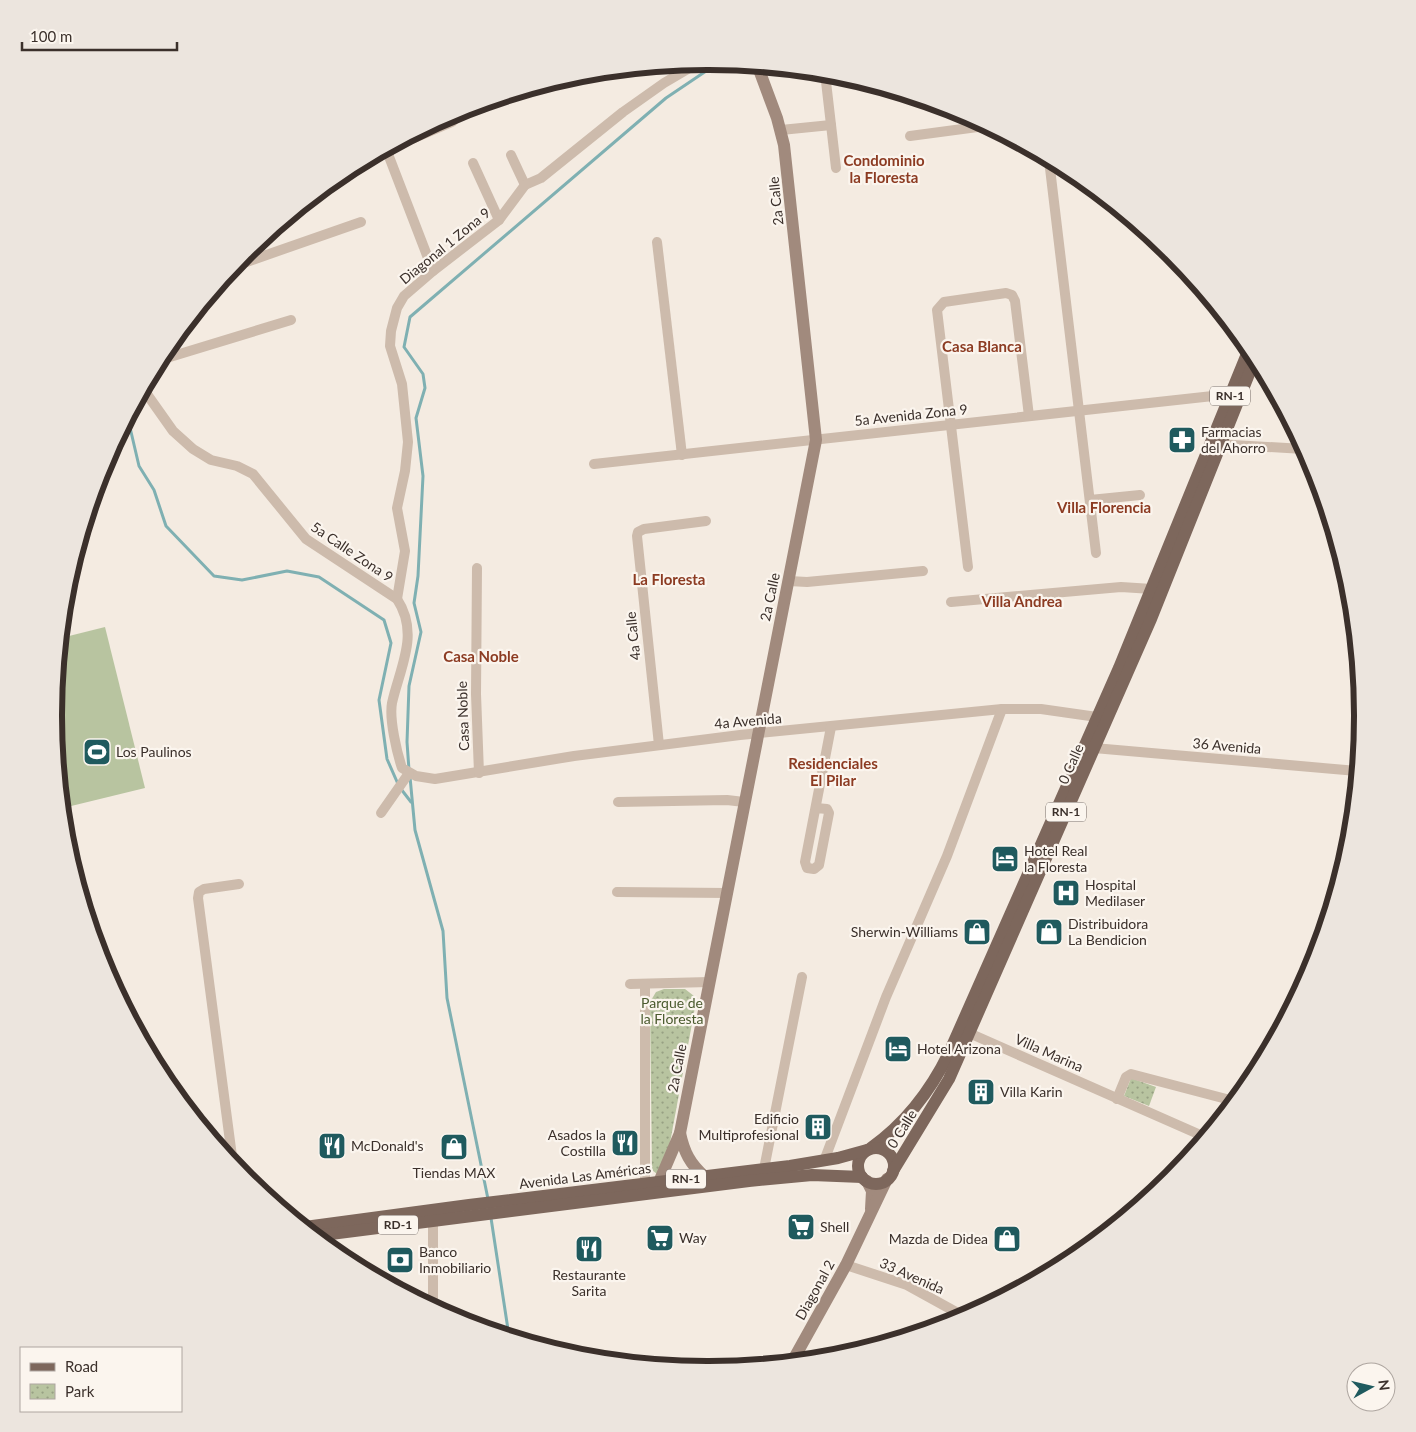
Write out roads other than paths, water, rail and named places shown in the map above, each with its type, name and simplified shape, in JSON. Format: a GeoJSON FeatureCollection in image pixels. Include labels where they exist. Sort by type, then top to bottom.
{"type":"FeatureCollection","features":[{"type":"Feature","properties":{"kind":"main road","name":"0 Calle"},"geometry":{"type":"LineString","coordinates":[[890,1175],[938,1100],[1181,548],[1231,394],[1245,357]]}},
{"type":"Feature","properties":{"kind":"main road","name":"0 Calle"},"geometry":{"type":"LineString","coordinates":[[869,1149],[900,1125],[924,1098],[939,1074],[1216,444],[1252,368]]}},
{"type":"Feature","properties":{"kind":"main road","name":"Avenida Las Américas"},"geometry":{"type":"LineString","coordinates":[[324,1235],[480,1214],[504,1206],[645,1184],[824,1161],[869,1149]]}},
{"type":"Feature","properties":{"kind":"main road"},"geometry":{"type":"LineString","coordinates":[[864,1179],[859,1171],[859,1161],[869,1149],[882,1149],[891,1155],[894,1166],[890,1175]]}},
{"type":"Feature","properties":{"kind":"main road","name":"Avenida Las Américas"},"geometry":{"type":"LineString","coordinates":[[314,1227],[469,1205],[504,1206],[791,1177],[821,1175],[864,1179]]}},
{"type":"Feature","properties":{"kind":"main road","name":"RN-1"},"geometry":{"type":"LineString","coordinates":[[864,1179],[877,1183],[890,1175]]}},
{"type":"Feature","properties":{"kind":"street","name":"Diagonal 1 Zona 9"},"geometry":{"type":"LineString","coordinates":[[397,599],[406,551],[397,508],[406,466],[408,442],[402,384],[389,339],[400,301],[433,271],[499,220],[525,185],[541,178],[622,112],[684,71]]}},
{"type":"Feature","properties":{"kind":"street","name":"2a Calle"},"geometry":{"type":"LineString","coordinates":[[659,1182],[680,1133],[816,440],[788,172],[781,130],[760,73]]}},
{"type":"Feature","properties":{"kind":"street"},"geometry":{"type":"LineString","coordinates":[[826,82],[836,168]]}},
{"type":"Feature","properties":{"kind":"street"},"geometry":{"type":"LineString","coordinates":[[781,130],[831,124]]}},
{"type":"Feature","properties":{"kind":"street"},"geometry":{"type":"LineString","coordinates":[[910,136],[972,128]]}},
{"type":"Feature","properties":{"kind":"street"},"geometry":{"type":"LineString","coordinates":[[388,155],[433,271]]}},
{"type":"Feature","properties":{"kind":"street"},"geometry":{"type":"LineString","coordinates":[[511,155],[525,185]]}},
{"type":"Feature","properties":{"kind":"street"},"geometry":{"type":"LineString","coordinates":[[473,163],[499,220]]}},
{"type":"Feature","properties":{"kind":"street"},"geometry":{"type":"LineString","coordinates":[[1050,169],[1096,553]]}},
{"type":"Feature","properties":{"kind":"street"},"geometry":{"type":"LineString","coordinates":[[252,260],[361,222]]}},
{"type":"Feature","properties":{"kind":"street"},"geometry":{"type":"LineString","coordinates":[[657,242],[682,455]]}},
{"type":"Feature","properties":{"kind":"street"},"geometry":{"type":"LineString","coordinates":[[968,567],[938,310],[940,305],[944,302],[1006,293],[1012,295],[1015,301],[1029,416]]}},
{"type":"Feature","properties":{"kind":"street"},"geometry":{"type":"LineString","coordinates":[[171,357],[291,320]]}},
{"type":"Feature","properties":{"kind":"street","name":"5a Avenida Zona 9"},"geometry":{"type":"LineString","coordinates":[[594,464],[1231,394]]}},
{"type":"Feature","properties":{"kind":"street","name":"5a Calle Zona 9"},"geometry":{"type":"LineString","coordinates":[[148,395],[173,431],[188,446],[211,460],[238,466],[253,474],[306,539],[397,599],[405,613],[408,639],[391,710],[400,764],[410,773]]}},
{"type":"Feature","properties":{"kind":"street"},"geometry":{"type":"LineString","coordinates":[[1216,444],[1295,448]]}},
{"type":"Feature","properties":{"kind":"street"},"geometry":{"type":"LineString","coordinates":[[1090,500],[1140,495]]}},
{"type":"Feature","properties":{"kind":"street","name":"4a Calle"},"geometry":{"type":"LineString","coordinates":[[659,746],[637,536],[638,532],[644,529],[706,521]]}},
{"type":"Feature","properties":{"kind":"street","name":"Casa Noble"},"geometry":{"type":"LineString","coordinates":[[476,568],[476,694],[479,773]]}},
{"type":"Feature","properties":{"kind":"street"},"geometry":{"type":"LineString","coordinates":[[789,581],[806,582],[923,571]]}},
{"type":"Feature","properties":{"kind":"street"},"geometry":{"type":"LineString","coordinates":[[951,602],[1121,587],[1152,589]]}},
{"type":"Feature","properties":{"kind":"street"},"geometry":{"type":"LineString","coordinates":[[824,1161],[886,998],[947,856],[1002,708]]}},
{"type":"Feature","properties":{"kind":"street","name":"4a Avenida"},"geometry":{"type":"LineString","coordinates":[[410,773],[435,779],[574,756],[740,735],[757,735],[1002,708],[1041,709],[1097,717]]}},
{"type":"Feature","properties":{"kind":"street"},"geometry":{"type":"LineString","coordinates":[[816,808],[827,809],[829,813],[819,865],[814,870],[807,868],[805,862],[831,727]]}},
{"type":"Feature","properties":{"kind":"street","name":"36 Avenida"},"geometry":{"type":"LineString","coordinates":[[1094,748],[1351,770]]}},
{"type":"Feature","properties":{"kind":"street"},"geometry":{"type":"LineString","coordinates":[[381,813],[410,773]]}},
{"type":"Feature","properties":{"kind":"street"},"geometry":{"type":"LineString","coordinates":[[618,802],[718,800],[744,802]]}},
{"type":"Feature","properties":{"kind":"street"},"geometry":{"type":"LineString","coordinates":[[232,1152],[198,898],[199,892],[204,889],[239,884]]}},
{"type":"Feature","properties":{"kind":"street"},"geometry":{"type":"LineString","coordinates":[[617,892],[727,893]]}},
{"type":"Feature","properties":{"kind":"street"},"geometry":{"type":"LineString","coordinates":[[764,1169],[802,977]]}},
{"type":"Feature","properties":{"kind":"street"},"geometry":{"type":"LineString","coordinates":[[630,984],[709,982]]}},
{"type":"Feature","properties":{"kind":"street"},"geometry":{"type":"LineString","coordinates":[[645,1184],[646,984]]}},
{"type":"Feature","properties":{"kind":"street","name":"Villa Marina"},"geometry":{"type":"LineString","coordinates":[[969,1033],[1199,1134]]}},
{"type":"Feature","properties":{"kind":"street"},"geometry":{"type":"LineString","coordinates":[[1117,1099],[1126,1077],[1131,1074],[1227,1099]]}},
{"type":"Feature","properties":{"kind":"street","name":"2a Calle"},"geometry":{"type":"LineString","coordinates":[[680,1133],[683,1149],[690,1161],[705,1176]]}},
{"type":"Feature","properties":{"kind":"street","name":"Diagonal 2"},"geometry":{"type":"LineString","coordinates":[[796,1355],[863,1233],[890,1175]]}},
{"type":"Feature","properties":{"kind":"street","name":"Diagonal 2"},"geometry":{"type":"LineString","coordinates":[[863,1233],[873,1200],[864,1179]]}},
{"type":"Feature","properties":{"kind":"street"},"geometry":{"type":"LineString","coordinates":[[433,1220],[433,1299]]}},
{"type":"Feature","properties":{"kind":"street","name":"33 Avenida"},"geometry":{"type":"LineString","coordinates":[[846,1265],[907,1285],[956,1312]]}},
{"type":"Feature","properties":{"kind":"waterway"},"geometry":{"type":"LineString","coordinates":[[409,770],[407,742],[409,686],[421,632],[414,603],[418,576],[423,476],[416,418],[425,388],[423,374],[404,347],[410,317],[666,98],[708,70]]}},
{"type":"Feature","properties":{"kind":"waterway"},"geometry":{"type":"LineString","coordinates":[[130,429],[139,466],[154,490],[166,526],[214,576],[242,580],[287,571],[319,577],[384,620],[391,643],[379,700],[387,759],[398,784]]}},
{"type":"Feature","properties":{"kind":"waterway"},"geometry":{"type":"LineString","coordinates":[[410,777],[415,830],[443,931],[447,998],[488,1199]]}},
{"type":"Feature","properties":{"kind":"waterway"},"geometry":{"type":"LineString","coordinates":[[401,789],[411,802]]}},
{"type":"Feature","properties":{"kind":"waterway"},"geometry":{"type":"LineString","coordinates":[[491,1218],[508,1329]]}},
{"type":"Feature","properties":{"kind":"place","name":"Farmacias del Ahorro"},"geometry":{"type":"Point","coordinates":[1182,440]}},
{"type":"Feature","properties":{"kind":"place","name":"Los Paulinos"},"geometry":{"type":"Point","coordinates":[97,752]}},
{"type":"Feature","properties":{"kind":"place","name":"Hotel Real la Floresta"},"geometry":{"type":"Point","coordinates":[1005,859]}},
{"type":"Feature","properties":{"kind":"place","name":"Hospital Medilaser"},"geometry":{"type":"Point","coordinates":[1066,893]}},
{"type":"Feature","properties":{"kind":"place","name":"Sherwin-Williams"},"geometry":{"type":"Point","coordinates":[977,932]}},
{"type":"Feature","properties":{"kind":"place","name":"Distribuidora La Bendicion"},"geometry":{"type":"Point","coordinates":[1049,932]}},
{"type":"Feature","properties":{"kind":"place","name":"Hotel Arizona"},"geometry":{"type":"Point","coordinates":[898,1049]}},
{"type":"Feature","properties":{"kind":"place","name":"Villa Karin"},"geometry":{"type":"Point","coordinates":[981,1092]}},
{"type":"Feature","properties":{"kind":"place","name":"Edificio Multiprofesional"},"geometry":{"type":"Point","coordinates":[818,1127]}},
{"type":"Feature","properties":{"kind":"place","name":"Asados la Costilla"},"geometry":{"type":"Point","coordinates":[625,1143]}},
{"type":"Feature","properties":{"kind":"place","name":"McDonald's"},"geometry":{"type":"Point","coordinates":[332,1146]}},
{"type":"Feature","properties":{"kind":"place","name":"Tiendas MAX"},"geometry":{"type":"Point","coordinates":[454,1147]}},
{"type":"Feature","properties":{"kind":"place","name":"Shell"},"geometry":{"type":"Point","coordinates":[801,1227]}},
{"type":"Feature","properties":{"kind":"place","name":"Way"},"geometry":{"type":"Point","coordinates":[660,1238]}},
{"type":"Feature","properties":{"kind":"place","name":"Mazda de Didea"},"geometry":{"type":"Point","coordinates":[1007,1239]}},
{"type":"Feature","properties":{"kind":"place","name":"Restaurante Sarita"},"geometry":{"type":"Point","coordinates":[589,1249]}},
{"type":"Feature","properties":{"kind":"place","name":"Banco Inmobiliario"},"geometry":{"type":"Point","coordinates":[400,1260]}},
{"type":"Feature","properties":{"kind":"district","name":"Condominio la Floresta"},"geometry":{"type":"Point","coordinates":[884,170]}},
{"type":"Feature","properties":{"kind":"district","name":"Casa Blanca"},"geometry":{"type":"Point","coordinates":[982,347]}},
{"type":"Feature","properties":{"kind":"district","name":"Villa Florencia"},"geometry":{"type":"Point","coordinates":[1104,508]}},
{"type":"Feature","properties":{"kind":"district","name":"La Floresta"},"geometry":{"type":"Point","coordinates":[669,580]}},
{"type":"Feature","properties":{"kind":"district","name":"Villa Andrea"},"geometry":{"type":"Point","coordinates":[1022,602]}},
{"type":"Feature","properties":{"kind":"district","name":"Casa Noble"},"geometry":{"type":"Point","coordinates":[481,657]}},
{"type":"Feature","properties":{"kind":"district","name":"Residenciales El Pilar"},"geometry":{"type":"Point","coordinates":[833,772]}},
{"type":"Feature","properties":{"kind":"park label","name":"Parque de la Floresta"},"geometry":{"type":"Point","coordinates":[672,1012]}}]}
